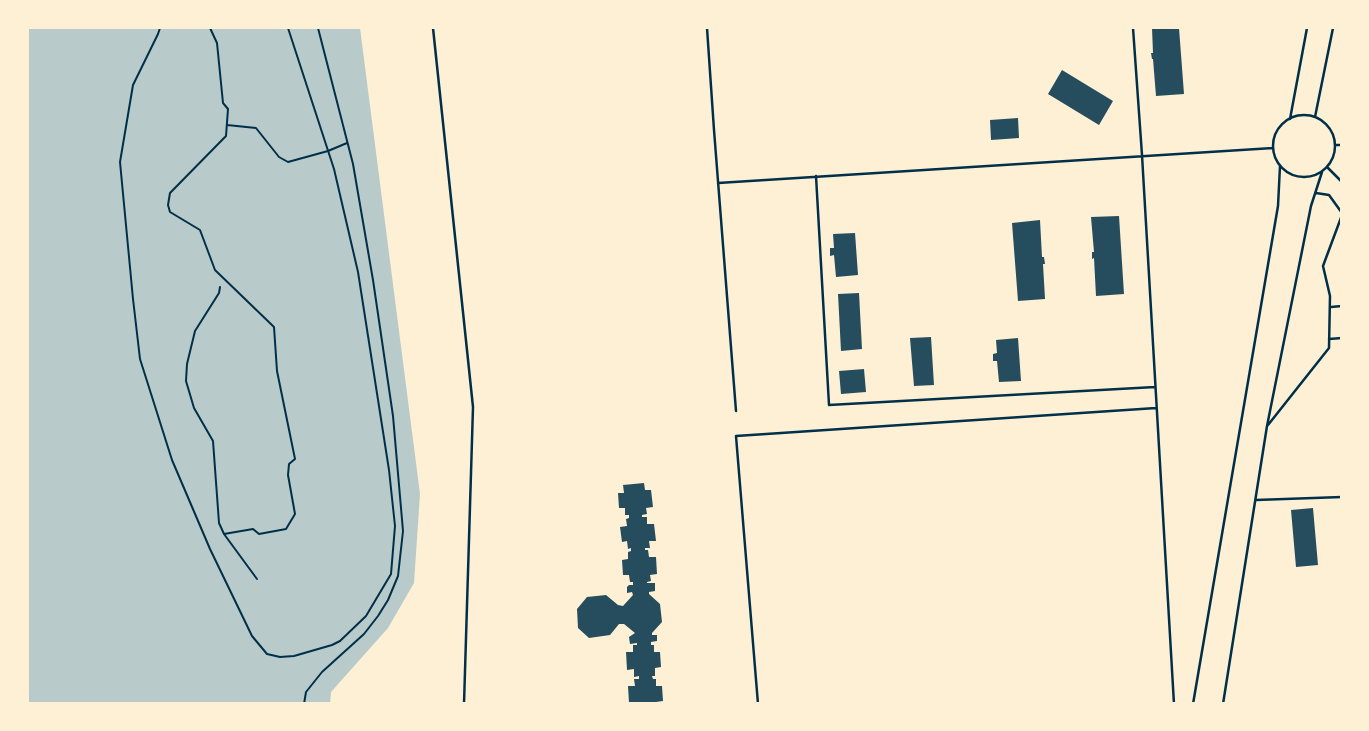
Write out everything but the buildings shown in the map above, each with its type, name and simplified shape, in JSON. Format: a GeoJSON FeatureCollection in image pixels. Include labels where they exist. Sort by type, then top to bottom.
{"type":"FeatureCollection","features":[{"type":"Feature","properties":{"kind":"lane"},"geometry":{"type":"LineString","coordinates":[[433,28],[474,407],[464,704]]}},
{"type":"Feature","properties":{"kind":"lane"},"geometry":{"type":"LineString","coordinates":[[708,28],[736,411]]}},
{"type":"Feature","properties":{"kind":"lane"},"geometry":{"type":"LineString","coordinates":[[1132,28],[1142,156],[1174,704]]}},
{"type":"Feature","properties":{"kind":"lane"},"geometry":{"type":"LineString","coordinates":[[1290,118],[1307,28]]}},
{"type":"Feature","properties":{"kind":"lane"},"geometry":{"type":"LineString","coordinates":[[1316,117],[1333,28]]}},
{"type":"Feature","properties":{"kind":"lane"},"geometry":{"type":"LineString","coordinates":[[1307,115],[1316,117],[1330,128],[1334,136],[1334,155],[1322,172],[1314,176],[1296,176],[1280,166],[1273,148],[1274,139],[1282,124],[1290,118],[1307,115]]}},
{"type":"Feature","properties":{"kind":"lane"},"geometry":{"type":"LineString","coordinates":[[1335,146],[1342,145]]}},
{"type":"Feature","properties":{"kind":"lane"},"geometry":{"type":"LineString","coordinates":[[718,183],[1273,148]]}},
{"type":"Feature","properties":{"kind":"lane"},"geometry":{"type":"LineString","coordinates":[[1193,704],[1278,206],[1280,166]]}},
{"type":"Feature","properties":{"kind":"lane"},"geometry":{"type":"LineString","coordinates":[[1327,167],[1342,182]]}},
{"type":"Feature","properties":{"kind":"lane"},"geometry":{"type":"LineString","coordinates":[[1223,704],[1267,426],[1311,206],[1322,172]]}},
{"type":"Feature","properties":{"kind":"lane"},"geometry":{"type":"LineString","coordinates":[[816,176],[829,405],[1155,386]]}},
{"type":"Feature","properties":{"kind":"lane"},"geometry":{"type":"LineString","coordinates":[[1267,426],[1329,348],[1330,296],[1323,266],[1342,214],[1329,195],[1316,193]]}},
{"type":"Feature","properties":{"kind":"lane"},"geometry":{"type":"LineString","coordinates":[[1330,307],[1342,306]]}},
{"type":"Feature","properties":{"kind":"lane"},"geometry":{"type":"LineString","coordinates":[[1329,339],[1342,338]]}},
{"type":"Feature","properties":{"kind":"lane"},"geometry":{"type":"LineString","coordinates":[[758,704],[736,436],[1156,408]]}},
{"type":"Feature","properties":{"kind":"lane"},"geometry":{"type":"LineString","coordinates":[[1255,500],[1342,497]]}},
{"type":"Feature","properties":{"kind":"path"},"geometry":{"type":"LineString","coordinates":[[160,28],[133,85],[120,162],[140,359],[172,460],[214,557],[252,636],[267,654],[280,657],[294,656],[332,646],[340,641],[366,616],[390,574],[395,526],[389,470],[358,272],[334,169],[288,28]]}},
{"type":"Feature","properties":{"kind":"path"},"geometry":{"type":"LineString","coordinates":[[210,28],[216,43],[223,103],[228,109],[226,136],[170,192],[168,205],[170,212],[200,230],[215,270],[274,327],[277,371],[295,459],[289,464],[288,475],[295,514],[286,529],[259,534],[253,529],[224,534]]}},
{"type":"Feature","properties":{"kind":"path"},"geometry":{"type":"LineString","coordinates":[[304,704],[306,692],[322,672],[364,634],[388,600],[398,576],[403,531],[393,416],[373,280],[353,164],[318,28]]}},
{"type":"Feature","properties":{"kind":"path"},"geometry":{"type":"LineString","coordinates":[[227,124],[256,128],[279,157],[288,162],[348,144]]}},
{"type":"Feature","properties":{"kind":"path"},"geometry":{"type":"LineString","coordinates":[[220,287],[219,293],[195,331],[187,364],[186,380],[194,408],[213,441],[219,523],[224,534],[257,579]]}},
{"type":"Feature","properties":{"kind":"shaded area"},"geometry":{"type":"Polygon","coordinates":[[[28,28],[360,28],[420,494],[414,583],[388,628],[331,692],[330,703],[28,703],[28,28]]]}}]}
